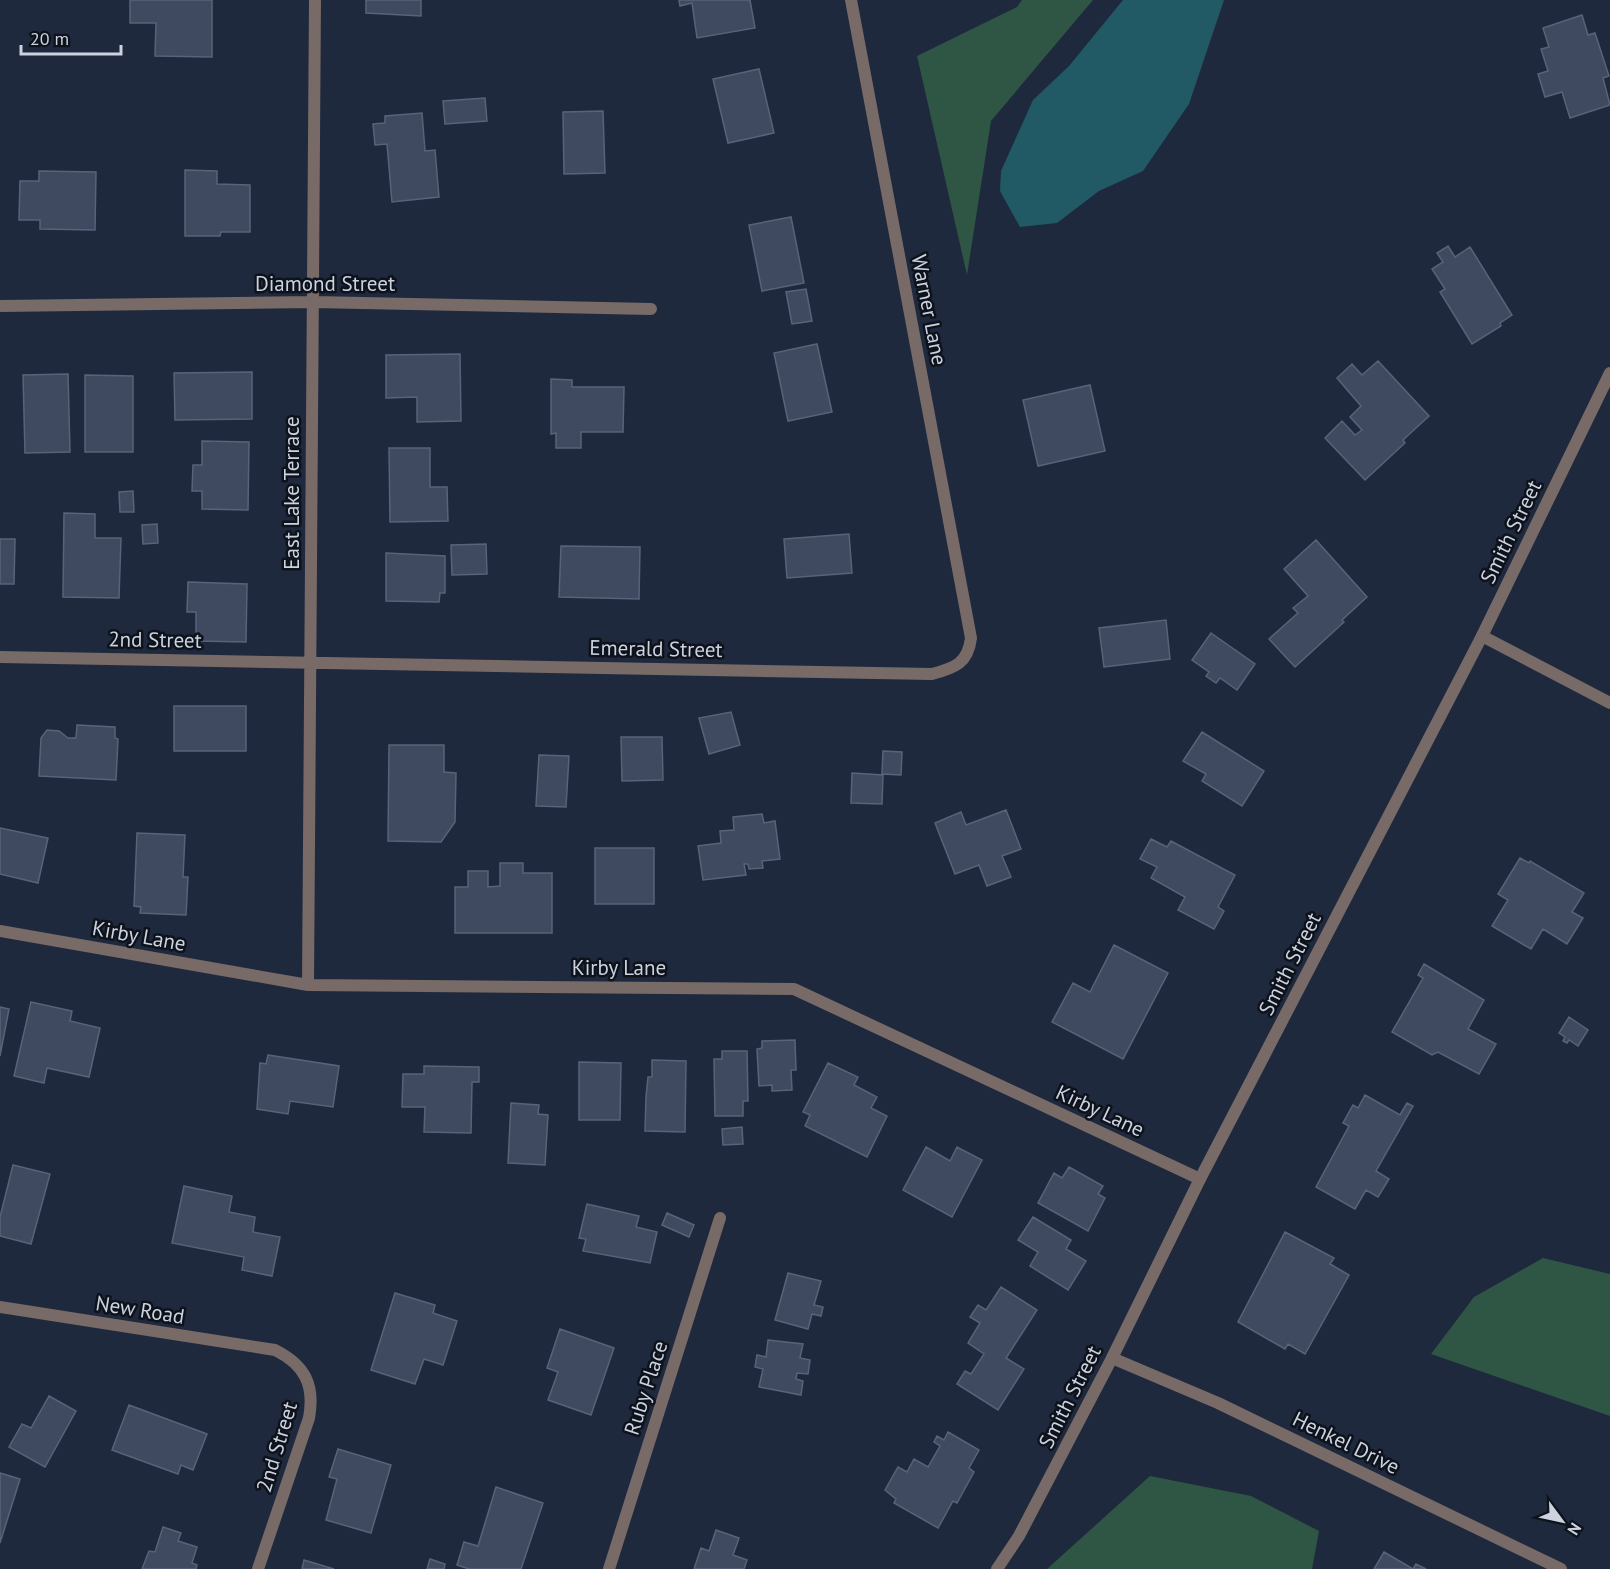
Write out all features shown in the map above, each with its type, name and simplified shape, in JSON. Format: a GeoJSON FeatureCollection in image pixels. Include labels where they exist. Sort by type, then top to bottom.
{"type":"FeatureCollection","features":[{"type":"Feature","properties":{"kind":"street","name":"East Lake Terrace"},"geometry":{"type":"LineString","coordinates":[[308,986],[315,0]]}},
{"type":"Feature","properties":{"kind":"street","name":"Warner Lane"},"geometry":{"type":"LineString","coordinates":[[851,0],[969,628]]}},
{"type":"Feature","properties":{"kind":"street","name":"Diamond Street"},"geometry":{"type":"LineString","coordinates":[[0,306],[313,302],[651,309]]}},
{"type":"Feature","properties":{"kind":"street","name":"Smith Street"},"geometry":{"type":"LineString","coordinates":[[997,1569],[1019,1536],[1112,1358],[1200,1179],[1482,636],[1610,373]]}},
{"type":"Feature","properties":{"kind":"street","name":"Emerald Street"},"geometry":{"type":"LineString","coordinates":[[310,663],[932,674],[957,667],[964,660],[969,651],[969,628]]}},
{"type":"Feature","properties":{"kind":"street"},"geometry":{"type":"LineString","coordinates":[[1482,636],[1610,703]]}},
{"type":"Feature","properties":{"kind":"street","name":"2nd Street"},"geometry":{"type":"LineString","coordinates":[[0,657],[310,663]]}},
{"type":"Feature","properties":{"kind":"street","name":"Kirby Lane"},"geometry":{"type":"LineString","coordinates":[[0,931],[308,986],[794,989],[1200,1179]]}},
{"type":"Feature","properties":{"kind":"street","name":"Ruby Place"},"geometry":{"type":"LineString","coordinates":[[609,1569],[720,1218]]}},
{"type":"Feature","properties":{"kind":"street","name":"New Road"},"geometry":{"type":"LineString","coordinates":[[0,1307],[275,1350]]}},
{"type":"Feature","properties":{"kind":"street","name":"2nd Street"},"geometry":{"type":"LineString","coordinates":[[258,1569],[309,1418],[313,1396],[302,1370],[290,1358],[275,1350]]}},
{"type":"Feature","properties":{"kind":"street","name":"Henkel Drive"},"geometry":{"type":"LineString","coordinates":[[1112,1358],[1218,1403],[1561,1569]]}},
{"type":"Feature","properties":{"kind":"shaded area"},"geometry":{"type":"Polygon","coordinates":[[[1022,0],[1093,0],[991,121],[967,275],[917,56],[1017,7],[1022,0]]]}},
{"type":"Feature","properties":{"kind":"shaded area"},"geometry":{"type":"Polygon","coordinates":[[[1123,0],[1224,0],[1189,104],[1143,171],[1099,191],[1057,223],[1020,227],[1000,191],[1001,171],[1033,100],[1069,66],[1123,0]]]}},
{"type":"Feature","properties":{"kind":"shaded area"},"geometry":{"type":"Polygon","coordinates":[[[1543,1258],[1610,1274],[1610,1416],[1431,1354],[1474,1297],[1543,1258]]]}},
{"type":"Feature","properties":{"kind":"shaded area"},"geometry":{"type":"Polygon","coordinates":[[[1150,1476],[1251,1496],[1319,1531],[1312,1569],[1047,1569],[1150,1476]]]}},
{"type":"Feature","properties":{"kind":"building"},"geometry":{"type":"Polygon","coordinates":[[[130,0],[212,0],[212,57],[155,56],[156,23],[130,23],[130,0]]]}},
{"type":"Feature","properties":{"kind":"building"},"geometry":{"type":"Polygon","coordinates":[[[366,0],[421,0],[421,16],[366,13],[366,0]]]}},
{"type":"Feature","properties":{"kind":"building"},"geometry":{"type":"Polygon","coordinates":[[[679,0],[750,0],[755,28],[697,38],[692,3],[680,6],[679,0]]]}},
{"type":"Feature","properties":{"kind":"building"},"geometry":{"type":"Polygon","coordinates":[[[1582,15],[1588,35],[1595,33],[1609,76],[1603,78],[1610,105],[1570,118],[1562,92],[1545,97],[1538,74],[1548,71],[1541,49],[1549,47],[1543,28],[1582,15]]]}},
{"type":"Feature","properties":{"kind":"building"},"geometry":{"type":"Polygon","coordinates":[[[759,69],[774,133],[728,143],[713,79],[759,69]]]}},
{"type":"Feature","properties":{"kind":"building"},"geometry":{"type":"Polygon","coordinates":[[[485,98],[487,121],[445,124],[443,101],[485,98]]]}},
{"type":"Feature","properties":{"kind":"building"},"geometry":{"type":"Polygon","coordinates":[[[603,111],[605,173],[564,174],[563,112],[603,111]]]}},
{"type":"Feature","properties":{"kind":"building"},"geometry":{"type":"Polygon","coordinates":[[[422,113],[425,151],[435,150],[439,197],[392,202],[387,144],[375,145],[373,124],[385,123],[385,116],[422,113]]]}},
{"type":"Feature","properties":{"kind":"building"},"geometry":{"type":"Polygon","coordinates":[[[185,170],[217,171],[217,184],[250,185],[250,232],[221,232],[220,236],[185,236],[185,170]]]}},
{"type":"Feature","properties":{"kind":"building"},"geometry":{"type":"Polygon","coordinates":[[[39,171],[96,172],[95,230],[40,229],[40,220],[19,220],[20,181],[39,181],[39,171]]]}},
{"type":"Feature","properties":{"kind":"building"},"geometry":{"type":"Polygon","coordinates":[[[791,217],[804,283],[762,291],[749,225],[791,217]]]}},
{"type":"Feature","properties":{"kind":"building"},"geometry":{"type":"Polygon","coordinates":[[[1448,246],[1455,257],[1470,247],[1512,315],[1500,323],[1501,326],[1472,344],[1440,292],[1445,289],[1432,269],[1443,262],[1437,253],[1448,246]]]}},
{"type":"Feature","properties":{"kind":"building"},"geometry":{"type":"Polygon","coordinates":[[[806,289],[812,321],[792,324],[786,292],[806,289]]]}},
{"type":"Feature","properties":{"kind":"building"},"geometry":{"type":"Polygon","coordinates":[[[817,344],[832,412],[788,421],[774,353],[817,344]]]}},
{"type":"Feature","properties":{"kind":"building"},"geometry":{"type":"Polygon","coordinates":[[[460,354],[461,421],[417,422],[417,397],[386,398],[386,355],[460,354]]]}},
{"type":"Feature","properties":{"kind":"building"},"geometry":{"type":"Polygon","coordinates":[[[1378,361],[1429,416],[1403,440],[1405,443],[1365,480],[1325,438],[1342,421],[1355,435],[1362,430],[1350,417],[1361,406],[1337,378],[1352,364],[1362,375],[1378,361]]]}},
{"type":"Feature","properties":{"kind":"building"},"geometry":{"type":"Polygon","coordinates":[[[252,372],[252,419],[175,420],[174,373],[252,372]]]}},
{"type":"Feature","properties":{"kind":"building"},"geometry":{"type":"Polygon","coordinates":[[[68,374],[70,452],[25,453],[23,375],[68,374]]]}},
{"type":"Feature","properties":{"kind":"building"},"geometry":{"type":"Polygon","coordinates":[[[85,375],[133,376],[133,452],[85,452],[85,375]]]}},
{"type":"Feature","properties":{"kind":"building"},"geometry":{"type":"Polygon","coordinates":[[[551,379],[572,380],[572,387],[624,387],[623,432],[581,432],[581,448],[556,448],[556,433],[551,434],[551,379]]]}},
{"type":"Feature","properties":{"kind":"building"},"geometry":{"type":"Polygon","coordinates":[[[1090,385],[1105,451],[1038,466],[1023,400],[1090,385]]]}},
{"type":"Feature","properties":{"kind":"building"},"geometry":{"type":"Polygon","coordinates":[[[202,441],[249,442],[248,510],[202,509],[202,491],[192,491],[193,465],[202,465],[202,441]]]}},
{"type":"Feature","properties":{"kind":"building"},"geometry":{"type":"Polygon","coordinates":[[[389,448],[430,448],[430,487],[447,487],[448,521],[390,522],[389,448]]]}},
{"type":"Feature","properties":{"kind":"building"},"geometry":{"type":"Polygon","coordinates":[[[133,491],[134,512],[120,512],[119,492],[133,491]]]}},
{"type":"Feature","properties":{"kind":"building"},"geometry":{"type":"Polygon","coordinates":[[[64,513],[95,514],[95,538],[121,538],[119,598],[63,597],[64,513]]]}},
{"type":"Feature","properties":{"kind":"building"},"geometry":{"type":"Polygon","coordinates":[[[157,524],[158,543],[143,544],[142,525],[157,524]]]}},
{"type":"Feature","properties":{"kind":"building"},"geometry":{"type":"Polygon","coordinates":[[[849,534],[852,573],[787,578],[784,539],[849,534]]]}},
{"type":"Feature","properties":{"kind":"building"},"geometry":{"type":"Polygon","coordinates":[[[0,539],[15,539],[14,584],[0,584],[0,539]]]}},
{"type":"Feature","properties":{"kind":"building"},"geometry":{"type":"Polygon","coordinates":[[[1316,540],[1367,597],[1342,620],[1344,622],[1295,667],[1269,639],[1298,613],[1293,608],[1308,596],[1284,569],[1316,540]]]}},
{"type":"Feature","properties":{"kind":"building"},"geometry":{"type":"Polygon","coordinates":[[[486,544],[487,574],[452,575],[451,545],[486,544]]]}},
{"type":"Feature","properties":{"kind":"building"},"geometry":{"type":"Polygon","coordinates":[[[561,546],[640,547],[639,599],[559,597],[561,546]]]}},
{"type":"Feature","properties":{"kind":"building"},"geometry":{"type":"Polygon","coordinates":[[[386,553],[445,556],[445,593],[440,593],[439,602],[386,601],[386,553]]]}},
{"type":"Feature","properties":{"kind":"building"},"geometry":{"type":"Polygon","coordinates":[[[188,582],[247,584],[246,642],[196,641],[196,612],[187,612],[188,582]]]}},
{"type":"Feature","properties":{"kind":"building"},"geometry":{"type":"Polygon","coordinates":[[[1166,620],[1170,659],[1104,667],[1099,628],[1166,620]]]}},
{"type":"Feature","properties":{"kind":"building"},"geometry":{"type":"Polygon","coordinates":[[[1211,633],[1255,664],[1237,690],[1220,678],[1216,683],[1206,676],[1209,672],[1192,660],[1211,633]]]}},
{"type":"Feature","properties":{"kind":"building"},"geometry":{"type":"Polygon","coordinates":[[[174,706],[246,706],[246,751],[174,751],[174,706]]]}},
{"type":"Feature","properties":{"kind":"building"},"geometry":{"type":"Polygon","coordinates":[[[731,712],[740,745],[709,754],[699,718],[731,712]]]}},
{"type":"Feature","properties":{"kind":"building"},"geometry":{"type":"Polygon","coordinates":[[[77,725],[115,727],[115,738],[118,739],[116,780],[39,776],[41,738],[47,730],[59,731],[68,738],[76,738],[77,725]]]}},
{"type":"Feature","properties":{"kind":"building"},"geometry":{"type":"Polygon","coordinates":[[[1202,732],[1264,771],[1242,806],[1202,781],[1206,774],[1183,761],[1202,732]]]}},
{"type":"Feature","properties":{"kind":"building"},"geometry":{"type":"Polygon","coordinates":[[[621,737],[662,737],[663,780],[622,781],[621,737]]]}},
{"type":"Feature","properties":{"kind":"building"},"geometry":{"type":"Polygon","coordinates":[[[389,745],[444,745],[444,772],[456,773],[455,822],[441,842],[388,841],[389,745]]]}},
{"type":"Feature","properties":{"kind":"building"},"geometry":{"type":"Polygon","coordinates":[[[883,751],[902,752],[901,775],[882,774],[883,751]]]}},
{"type":"Feature","properties":{"kind":"building"},"geometry":{"type":"Polygon","coordinates":[[[539,755],[569,756],[566,807],[536,806],[539,755]]]}},
{"type":"Feature","properties":{"kind":"building"},"geometry":{"type":"Polygon","coordinates":[[[852,773],[883,775],[882,804],[851,803],[852,773]]]}},
{"type":"Feature","properties":{"kind":"building"},"geometry":{"type":"Polygon","coordinates":[[[1006,810],[1021,849],[1002,856],[1011,877],[987,886],[979,865],[955,874],[935,823],[961,812],[966,825],[1006,810]]]}},
{"type":"Feature","properties":{"kind":"building"},"geometry":{"type":"Polygon","coordinates":[[[762,814],[764,823],[775,821],[780,859],[762,861],[763,868],[749,869],[748,864],[744,864],[746,875],[703,880],[698,846],[721,843],[720,831],[734,830],[733,817],[762,814]]]}},
{"type":"Feature","properties":{"kind":"building"},"geometry":{"type":"Polygon","coordinates":[[[0,828],[48,838],[38,883],[0,874],[0,828]]]}},
{"type":"Feature","properties":{"kind":"building"},"geometry":{"type":"Polygon","coordinates":[[[137,833],[185,835],[183,877],[188,877],[186,915],[140,913],[141,907],[134,906],[137,833]]]}},
{"type":"Feature","properties":{"kind":"building"},"geometry":{"type":"Polygon","coordinates":[[[1151,839],[1167,847],[1171,841],[1235,875],[1218,907],[1224,911],[1214,929],[1178,910],[1185,897],[1151,878],[1157,867],[1140,859],[1151,839]]]}},
{"type":"Feature","properties":{"kind":"building"},"geometry":{"type":"Polygon","coordinates":[[[595,848],[654,848],[654,904],[595,904],[595,848]]]}},
{"type":"Feature","properties":{"kind":"building"},"geometry":{"type":"Polygon","coordinates":[[[1520,858],[1529,863],[1530,861],[1584,893],[1572,912],[1583,918],[1567,944],[1543,929],[1531,949],[1492,926],[1508,900],[1498,894],[1520,858]]]}},
{"type":"Feature","properties":{"kind":"building"},"geometry":{"type":"Polygon","coordinates":[[[500,863],[523,863],[523,873],[552,873],[552,933],[455,933],[455,887],[468,887],[468,871],[488,871],[488,887],[500,886],[500,863]]]}},
{"type":"Feature","properties":{"kind":"building"},"geometry":{"type":"Polygon","coordinates":[[[1114,945],[1168,973],[1123,1059],[1052,1022],[1073,983],[1090,992],[1114,945]]]}},
{"type":"Feature","properties":{"kind":"building"},"geometry":{"type":"Polygon","coordinates":[[[1424,964],[1484,1000],[1468,1029],[1496,1044],[1479,1074],[1438,1052],[1432,1055],[1392,1032],[1423,978],[1418,975],[1424,964]]]}},
{"type":"Feature","properties":{"kind":"building"},"geometry":{"type":"Polygon","coordinates":[[[31,1002],[72,1011],[70,1021],[100,1028],[89,1077],[47,1068],[44,1083],[14,1076],[31,1002]]]}},
{"type":"Feature","properties":{"kind":"building"},"geometry":{"type":"Polygon","coordinates":[[[0,1007],[9,1009],[0,1056],[0,1007]]]}},
{"type":"Feature","properties":{"kind":"building"},"geometry":{"type":"Polygon","coordinates":[[[1569,1017],[1588,1030],[1578,1046],[1569,1040],[1567,1043],[1563,1041],[1565,1037],[1559,1033],[1569,1017]]]}},
{"type":"Feature","properties":{"kind":"building"},"geometry":{"type":"Polygon","coordinates":[[[795,1040],[796,1070],[791,1070],[792,1090],[772,1091],[772,1085],[759,1086],[757,1049],[762,1048],[762,1041],[795,1040]]]}},
{"type":"Feature","properties":{"kind":"building"},"geometry":{"type":"Polygon","coordinates":[[[722,1051],[747,1051],[748,1101],[743,1101],[743,1116],[715,1116],[714,1059],[722,1059],[722,1051]]]}},
{"type":"Feature","properties":{"kind":"building"},"geometry":{"type":"Polygon","coordinates":[[[268,1055],[339,1066],[333,1107],[290,1101],[288,1114],[257,1109],[260,1063],[266,1064],[268,1055]]]}},
{"type":"Feature","properties":{"kind":"building"},"geometry":{"type":"Polygon","coordinates":[[[652,1060],[686,1061],[685,1132],[645,1131],[646,1097],[648,1077],[652,1077],[652,1060]]]}},
{"type":"Feature","properties":{"kind":"building"},"geometry":{"type":"Polygon","coordinates":[[[579,1062],[621,1063],[620,1120],[579,1120],[579,1062]]]}},
{"type":"Feature","properties":{"kind":"building"},"geometry":{"type":"Polygon","coordinates":[[[828,1063],[858,1077],[854,1085],[877,1097],[871,1108],[887,1116],[867,1157],[805,1126],[810,1115],[803,1112],[828,1063]]]}},
{"type":"Feature","properties":{"kind":"building"},"geometry":{"type":"Polygon","coordinates":[[[424,1066],[479,1067],[479,1082],[472,1082],[471,1133],[424,1132],[425,1107],[402,1107],[403,1074],[424,1074],[424,1066]]]}},
{"type":"Feature","properties":{"kind":"building"},"geometry":{"type":"Polygon","coordinates":[[[1365,1095],[1400,1115],[1407,1103],[1413,1106],[1376,1171],[1389,1179],[1378,1197],[1366,1190],[1355,1209],[1316,1187],[1349,1126],[1343,1123],[1353,1105],[1358,1108],[1365,1095]]]}},
{"type":"Feature","properties":{"kind":"building"},"geometry":{"type":"Polygon","coordinates":[[[511,1103],[539,1105],[538,1114],[548,1115],[545,1165],[508,1163],[511,1103]]]}},
{"type":"Feature","properties":{"kind":"building"},"geometry":{"type":"Polygon","coordinates":[[[742,1127],[743,1144],[723,1145],[722,1129],[742,1127]]]}},
{"type":"Feature","properties":{"kind":"building"},"geometry":{"type":"Polygon","coordinates":[[[926,1147],[950,1161],[957,1147],[982,1160],[952,1217],[903,1190],[926,1147]]]}},
{"type":"Feature","properties":{"kind":"building"},"geometry":{"type":"Polygon","coordinates":[[[13,1165],[50,1174],[31,1244],[0,1236],[0,1217],[13,1165]]]}},
{"type":"Feature","properties":{"kind":"building"},"geometry":{"type":"Polygon","coordinates":[[[1069,1167],[1103,1186],[1098,1194],[1105,1198],[1088,1231],[1038,1203],[1054,1173],[1062,1178],[1069,1167]]]}},
{"type":"Feature","properties":{"kind":"building"},"geometry":{"type":"Polygon","coordinates":[[[184,1186],[232,1196],[229,1212],[255,1217],[253,1232],[280,1237],[272,1276],[242,1270],[244,1257],[172,1243],[184,1186]]]}},
{"type":"Feature","properties":{"kind":"building"},"geometry":{"type":"Polygon","coordinates":[[[587,1204],[639,1216],[636,1227],[657,1232],[650,1263],[583,1251],[586,1239],[579,1238],[587,1204]]]}},
{"type":"Feature","properties":{"kind":"building"},"geometry":{"type":"Polygon","coordinates":[[[667,1213],[694,1225],[689,1237],[662,1225],[667,1213]]]}},
{"type":"Feature","properties":{"kind":"building"},"geometry":{"type":"Polygon","coordinates":[[[1033,1217],[1071,1240],[1066,1249],[1086,1261],[1068,1290],[1030,1266],[1038,1252],[1018,1240],[1033,1217]]]}},
{"type":"Feature","properties":{"kind":"building"},"geometry":{"type":"Polygon","coordinates":[[[1285,1232],[1334,1258],[1330,1264],[1349,1275],[1305,1354],[1288,1344],[1285,1349],[1238,1322],[1285,1232]]]}},
{"type":"Feature","properties":{"kind":"building"},"geometry":{"type":"Polygon","coordinates":[[[788,1273],[821,1281],[814,1305],[823,1307],[821,1316],[812,1314],[808,1329],[775,1320],[788,1273]]]}},
{"type":"Feature","properties":{"kind":"building"},"geometry":{"type":"Polygon","coordinates":[[[1001,1287],[1037,1310],[1006,1358],[1024,1369],[998,1410],[957,1384],[965,1371],[971,1374],[984,1354],[968,1343],[980,1323],[970,1317],[978,1305],[986,1310],[1001,1287]]]}},
{"type":"Feature","properties":{"kind":"building"},"geometry":{"type":"Polygon","coordinates":[[[395,1293],[435,1305],[433,1313],[457,1321],[443,1365],[424,1359],[415,1384],[371,1370],[395,1293]]]}},
{"type":"Feature","properties":{"kind":"building"},"geometry":{"type":"Polygon","coordinates":[[[560,1329],[614,1348],[591,1415],[548,1400],[558,1372],[547,1368],[560,1329]]]}},
{"type":"Feature","properties":{"kind":"building"},"geometry":{"type":"Polygon","coordinates":[[[768,1340],[803,1344],[800,1358],[810,1360],[808,1374],[797,1373],[796,1379],[803,1381],[801,1395],[759,1387],[763,1369],[755,1367],[757,1355],[766,1357],[768,1340]]]}},
{"type":"Feature","properties":{"kind":"building"},"geometry":{"type":"Polygon","coordinates":[[[49,1396],[76,1411],[45,1467],[9,1447],[22,1424],[31,1428],[49,1396]]]}},
{"type":"Feature","properties":{"kind":"building"},"geometry":{"type":"Polygon","coordinates":[[[129,1405],[207,1434],[193,1470],[181,1465],[178,1474],[112,1450],[129,1405]]]}},
{"type":"Feature","properties":{"kind":"building"},"geometry":{"type":"Polygon","coordinates":[[[948,1432],[979,1450],[969,1468],[974,1472],[957,1503],[953,1501],[938,1528],[894,1503],[896,1499],[885,1490],[898,1467],[907,1472],[914,1459],[928,1467],[940,1446],[934,1442],[937,1436],[944,1440],[948,1432]]]}},
{"type":"Feature","properties":{"kind":"building"},"geometry":{"type":"Polygon","coordinates":[[[338,1449],[391,1465],[371,1533],[326,1520],[337,1479],[329,1477],[338,1449]]]}},
{"type":"Feature","properties":{"kind":"building"},"geometry":{"type":"Polygon","coordinates":[[[0,1473],[20,1479],[0,1543],[0,1473]]]}},
{"type":"Feature","properties":{"kind":"building"},"geometry":{"type":"Polygon","coordinates":[[[496,1487],[543,1503],[521,1569],[469,1569],[457,1565],[464,1542],[478,1546],[496,1487]]]}},
{"type":"Feature","properties":{"kind":"building"},"geometry":{"type":"Polygon","coordinates":[[[163,1527],[181,1533],[178,1541],[197,1547],[192,1563],[197,1565],[196,1569],[142,1569],[149,1551],[155,1552],[163,1527]]]}},
{"type":"Feature","properties":{"kind":"building"},"geometry":{"type":"Polygon","coordinates":[[[716,1530],[739,1538],[733,1555],[747,1560],[744,1569],[694,1569],[701,1548],[709,1551],[716,1530]]]}},
{"type":"Feature","properties":{"kind":"building"},"geometry":{"type":"Polygon","coordinates":[[[1384,1552],[1413,1569],[1374,1569],[1384,1552]]]}},
{"type":"Feature","properties":{"kind":"building"},"geometry":{"type":"Polygon","coordinates":[[[430,1559],[445,1564],[444,1569],[427,1569],[430,1559]]]}},
{"type":"Feature","properties":{"kind":"building"},"geometry":{"type":"Polygon","coordinates":[[[304,1560],[334,1569],[302,1569],[304,1560]]]}},
{"type":"Feature","properties":{"kind":"building"},"geometry":{"type":"Polygon","coordinates":[[[1416,1564],[1426,1569],[1413,1569],[1416,1564]]]}}]}
